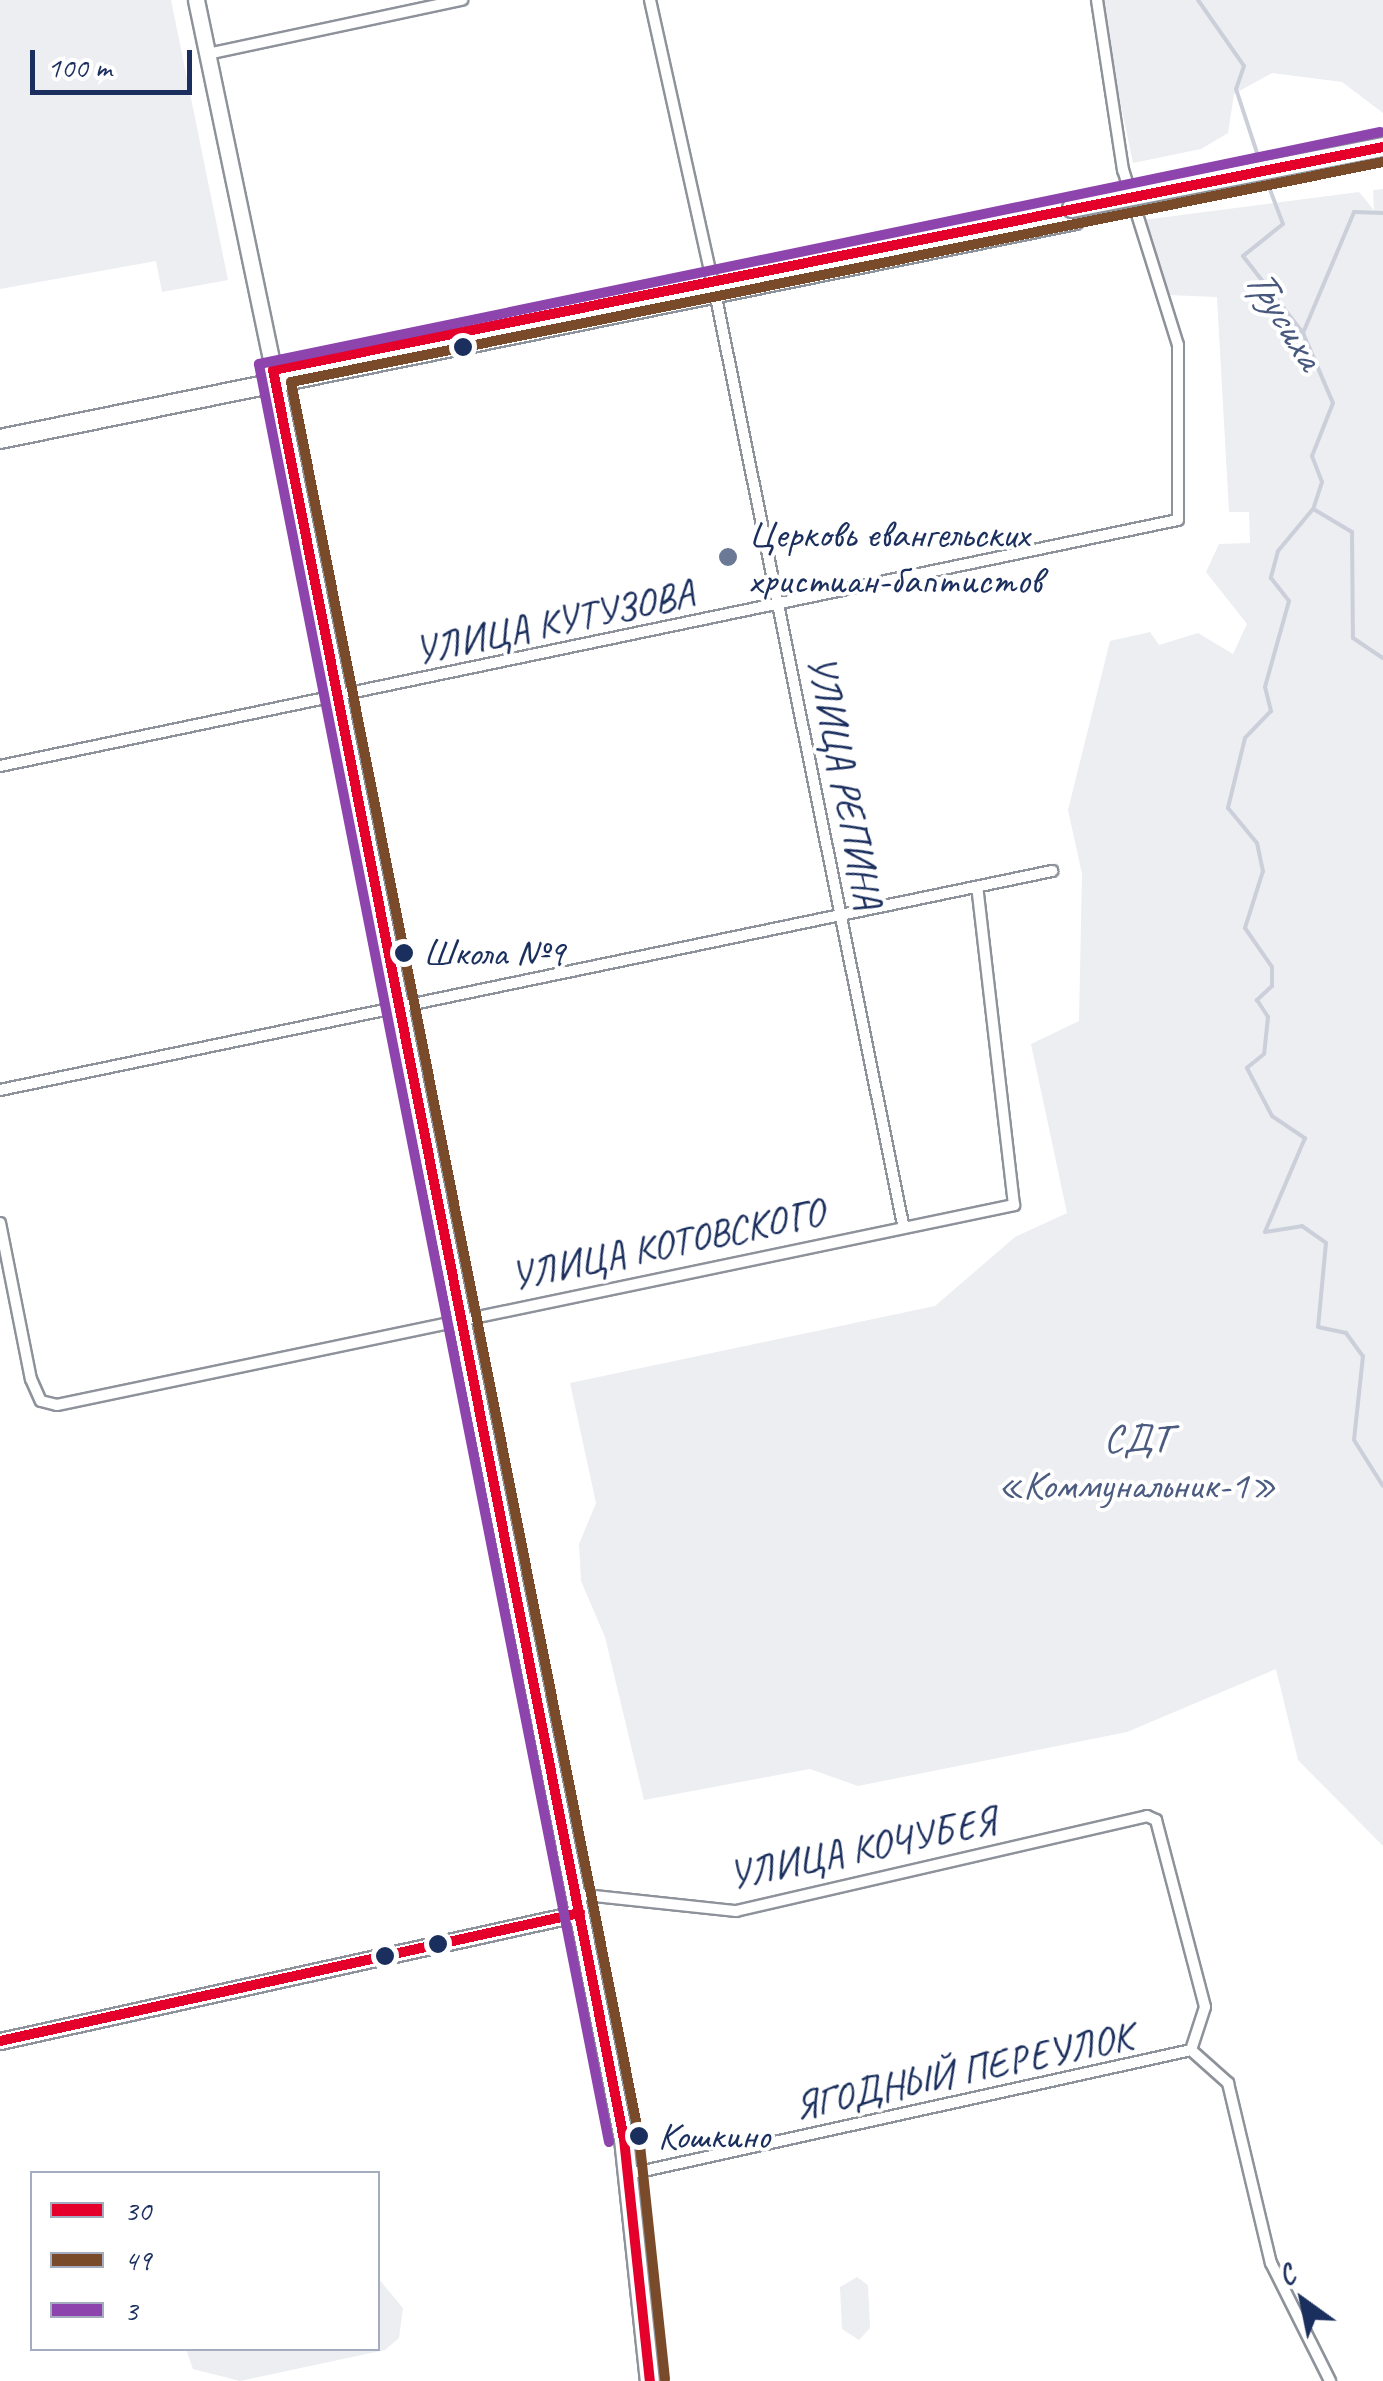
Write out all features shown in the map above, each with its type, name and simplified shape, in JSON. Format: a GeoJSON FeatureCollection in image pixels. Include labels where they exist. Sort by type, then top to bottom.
{"type":"FeatureCollection","features":[{"type":"Feature","properties":{"kind":"main road"},"geometry":{"type":"LineString","coordinates":[[0,439],[275,376],[1383,148]]}},
{"type":"Feature","properties":{"kind":"main road"},"geometry":{"type":"LineString","coordinates":[[1074,214],[1383,158]]}},
{"type":"Feature","properties":{"kind":"main road"},"geometry":{"type":"LineString","coordinates":[[0,426],[275,376]]}},
{"type":"Feature","properties":{"kind":"main road"},"geometry":{"type":"LineString","coordinates":[[275,376],[406,1006],[630,2174],[650,2381]]}},
{"type":"Feature","properties":{"kind":"street"},"geometry":{"type":"LineString","coordinates":[[196,0],[275,376]]}},
{"type":"Feature","properties":{"kind":"street"},"geometry":{"type":"LineString","coordinates":[[207,54],[462,0]]}},
{"type":"Feature","properties":{"kind":"street","name":"УЛИЦА РЕПИНА"},"geometry":{"type":"LineString","coordinates":[[650,0],[713,286],[904,1224]]}},
{"type":"Feature","properties":{"kind":"street","name":"УЛИЦА КУТУЗОВА"},"geometry":{"type":"LineString","coordinates":[[0,766],[1178,520],[1178,345],[1122,170],[1097,0]]}},
{"type":"Feature","properties":{"kind":"street"},"geometry":{"type":"LineString","coordinates":[[0,1090],[1052,871]]}},
{"type":"Feature","properties":{"kind":"street","name":"УЛИЦА КОТОВСКОГО"},"geometry":{"type":"LineString","coordinates":[[0,1223],[41,1401],[467,1318],[904,1224],[1014,1205],[977,887]]}},
{"type":"Feature","properties":{"kind":"street","name":"УЛИЦА КОЧУБЕЯ"},"geometry":{"type":"LineString","coordinates":[[576,1894],[736,1910],[1156,1820],[1205,2008],[1191,2050]]}},
{"type":"Feature","properties":{"kind":"street"},"geometry":{"type":"LineString","coordinates":[[0,2042],[580,1914]]}},
{"type":"Feature","properties":{"kind":"street"},"geometry":{"type":"LineString","coordinates":[[1191,2050],[1228,2083],[1271,2263],[1330,2381]]}},
{"type":"Feature","properties":{"kind":"street","name":"ЯГОДНЫЙ ПЕРЕУЛОК"},"geometry":{"type":"LineString","coordinates":[[630,2174],[1191,2050]]}},
{"type":"Feature","properties":{"kind":"green space"},"geometry":{"type":"Polygon","coordinates":[[[0,0],[171,0],[228,280],[162,292],[156,261],[0,289],[0,0]]]}},
{"type":"Feature","properties":{"kind":"green space"},"geometry":{"type":"Polygon","coordinates":[[[1099,0],[1383,0],[1383,113],[1342,82],[1272,73],[1234,94],[1228,133],[1201,149],[1133,163],[1099,0]]]}},
{"type":"Feature","properties":{"kind":"green space","name":"СДТ «Коммунальник-1»"},"geometry":{"type":"Polygon","coordinates":[[[1383,189],[1383,1846],[1298,1760],[1276,1669],[1127,1732],[858,1786],[810,1769],[644,1800],[605,1637],[581,1581],[579,1544],[596,1503],[570,1383],[935,1306],[1015,1237],[1067,1213],[1031,1044],[1079,1021],[1082,874],[1068,810],[1110,641],[1150,632],[1159,645],[1198,633],[1233,654],[1247,624],[1206,572],[1219,544],[1250,543],[1249,512],[1229,512],[1217,297],[1168,295],[1143,220],[1359,192],[1374,210],[1373,190],[1383,189]]]}},
{"type":"Feature","properties":{"kind":"green space"},"geometry":{"type":"Polygon","coordinates":[[[857,2277],[868,2285],[870,2328],[859,2340],[842,2329],[840,2287],[857,2277]]]}},
{"type":"Feature","properties":{"kind":"green space"},"geometry":{"type":"Polygon","coordinates":[[[380,2280],[403,2308],[399,2338],[385,2350],[240,2381],[193,2369],[187,2351],[380,2351],[380,2280]]]}},
{"type":"Feature","properties":{"kind":"waterway","name":"Трусиха"},"geometry":{"type":"LineString","coordinates":[[1198,0],[1244,66],[1236,89],[1261,165]]}},
{"type":"Feature","properties":{"kind":"waterway","name":"Трусиха"},"geometry":{"type":"LineString","coordinates":[[1266,179],[1283,224],[1243,256],[1303,333],[1333,403],[1312,456],[1322,482],[1313,509],[1278,551],[1271,578],[1289,601],[1265,687],[1271,711],[1245,738],[1228,808],[1257,843],[1263,871],[1245,928],[1272,967],[1272,986],[1257,1000],[1268,1017],[1264,1054],[1247,1068],[1272,1116],[1305,1138],[1265,1232],[1302,1226],[1326,1243],[1318,1327],[1346,1333],[1363,1356],[1354,1440],[1383,1486]]}},
{"type":"Feature","properties":{"kind":"waterway"},"geometry":{"type":"LineString","coordinates":[[1303,333],[1354,212],[1383,213]]}},
{"type":"Feature","properties":{"kind":"waterway"},"geometry":{"type":"LineString","coordinates":[[1315,510],[1352,532],[1353,638],[1383,658]]}},
{"type":"Feature","properties":{"kind":"transit line","name":"3"},"geometry":{"type":"LineString","coordinates":[[609,2142],[259,364],[1380,132]]}},
{"type":"Feature","properties":{"kind":"transit line","name":"30"},"geometry":{"type":"LineString","coordinates":[[273,370],[1383,147]]}},
{"type":"Feature","properties":{"kind":"transit line","name":"49"},"geometry":{"type":"LineString","coordinates":[[665,2379],[639,2136],[291,382],[1383,162]]}},
{"type":"Feature","properties":{"kind":"transit line","name":"30"},"geometry":{"type":"LineString","coordinates":[[273,370],[624,2139],[650,2381]]}},
{"type":"Feature","properties":{"kind":"transit line","name":"30"},"geometry":{"type":"LineString","coordinates":[[0,2041],[580,1913]]}},
{"type":"Feature","properties":{"kind":"place","name":"Церковь евангельских христиан-баптистов"},"geometry":{"type":"Point","coordinates":[728,557]}},
{"type":"Feature","properties":{"kind":"place","name":"Школа №9"},"geometry":{"type":"Point","coordinates":[404,953]}},
{"type":"Feature","properties":{"kind":"place","name":"Кошкино"},"geometry":{"type":"Point","coordinates":[639,2136]}}]}
